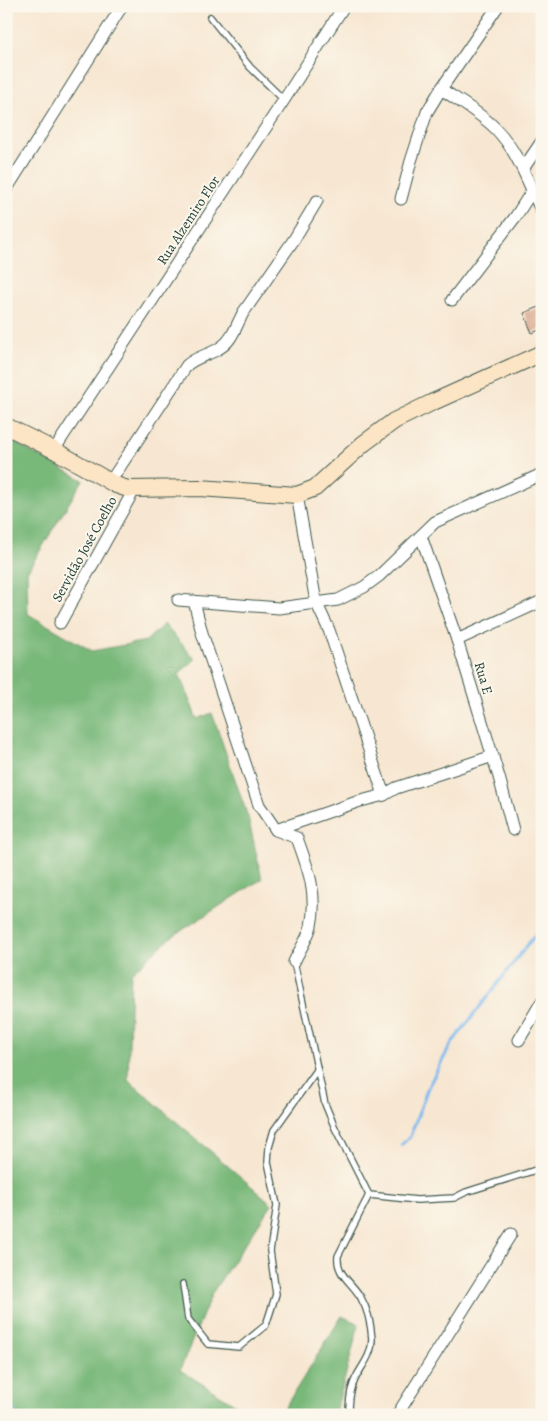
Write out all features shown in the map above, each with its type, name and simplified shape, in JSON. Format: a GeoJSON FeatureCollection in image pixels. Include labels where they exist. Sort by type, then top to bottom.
{"type":"FeatureCollection","features":[{"type":"Feature","properties":{"kind":"street"},"geometry":{"type":"LineString","coordinates":[[6,190],[122,6]]}},
{"type":"Feature","properties":{"kind":"street","name":"Rua Alzemiro Flor"},"geometry":{"type":"LineString","coordinates":[[54,450],[344,6]]}},
{"type":"Feature","properties":{"kind":"street"},"geometry":{"type":"LineString","coordinates":[[401,199],[420,132],[428,112],[498,6]]}},
{"type":"Feature","properties":{"kind":"street"},"geometry":{"type":"LineString","coordinates":[[441,90],[480,115],[494,127],[508,144],[523,169],[542,212]]}},
{"type":"Feature","properties":{"kind":"street"},"geometry":{"type":"LineString","coordinates":[[523,169],[542,141]]}},
{"type":"Feature","properties":{"kind":"street"},"geometry":{"type":"LineString","coordinates":[[452,300],[516,216],[532,191]]}},
{"type":"Feature","properties":{"kind":"street"},"geometry":{"type":"LineString","coordinates":[[110,482],[187,365],[221,347],[228,340],[237,327],[242,313],[293,241],[318,201]]}},
{"type":"Feature","properties":{"kind":"street"},"geometry":{"type":"LineString","coordinates":[[6,426],[54,450],[110,482],[134,490],[200,488],[298,495],[315,488],[363,444],[394,422],[542,353]]}},
{"type":"Feature","properties":{"kind":"street"},"geometry":{"type":"LineString","coordinates":[[178,600],[279,608],[338,600],[364,587],[380,576],[435,522],[542,474]]}},
{"type":"Feature","properties":{"kind":"street","name":"Servidão José Coelho"},"geometry":{"type":"LineString","coordinates":[[60,623],[134,490]]}},
{"type":"Feature","properties":{"kind":"street"},"geometry":{"type":"LineString","coordinates":[[298,495],[316,602],[329,630],[384,795]]}},
{"type":"Feature","properties":{"kind":"street","name":"Rua E"},"geometry":{"type":"LineString","coordinates":[[421,536],[457,640],[493,756],[513,830]]}},
{"type":"Feature","properties":{"kind":"street"},"geometry":{"type":"LineString","coordinates":[[194,601],[202,633],[259,805],[276,830],[297,838],[311,875],[313,898],[311,927],[294,962]]}},
{"type":"Feature","properties":{"kind":"street"},"geometry":{"type":"LineString","coordinates":[[457,640],[542,601]]}},
{"type":"Feature","properties":{"kind":"street"},"geometry":{"type":"LineString","coordinates":[[276,830],[356,802],[384,795],[396,788],[493,756]]}},
{"type":"Feature","properties":{"kind":"street"},"geometry":{"type":"LineString","coordinates":[[519,1040],[542,1001]]}},
{"type":"Feature","properties":{"kind":"street"},"geometry":{"type":"LineString","coordinates":[[397,1415],[512,1234]]}},
{"type":"Feature","properties":{"kind":"lane"},"geometry":{"type":"LineString","coordinates":[[210,17],[250,66],[284,100]]}},
{"type":"Feature","properties":{"kind":"lane"},"geometry":{"type":"LineString","coordinates":[[294,962],[324,1104],[369,1195]]}},
{"type":"Feature","properties":{"kind":"lane"},"geometry":{"type":"LineString","coordinates":[[183,1284],[188,1319],[208,1344],[239,1347],[266,1326],[276,1294],[270,1251],[277,1205],[268,1162],[269,1147],[274,1130],[317,1070]]}},
{"type":"Feature","properties":{"kind":"lane"},"geometry":{"type":"LineString","coordinates":[[369,1195],[417,1200],[454,1198],[466,1192],[542,1168]]}},
{"type":"Feature","properties":{"kind":"lane"},"geometry":{"type":"LineString","coordinates":[[349,1415],[352,1387],[369,1357],[372,1340],[368,1312],[360,1297],[341,1274],[337,1265],[338,1256],[369,1195]]}},
{"type":"Feature","properties":{"kind":"green space"},"geometry":{"type":"Polygon","coordinates":[[[6,438],[83,480],[27,572],[28,614],[92,651],[146,641],[164,624],[195,659],[179,674],[197,719],[212,713],[248,817],[262,879],[170,938],[131,973],[128,1080],[272,1204],[212,1293],[180,1370],[252,1415],[6,1415],[6,438]]]}},
{"type":"Feature","properties":{"kind":"green space"},"geometry":{"type":"Polygon","coordinates":[[[342,1316],[359,1324],[335,1415],[280,1415],[342,1316]]]}},
{"type":"Feature","properties":{"kind":"building"},"geometry":{"type":"Polygon","coordinates":[[[542,306],[542,329],[532,333],[524,313],[542,306]]]}},
{"type":"Feature","properties":{"kind":"waterway"},"geometry":{"type":"LineString","coordinates":[[401,1145],[410,1137],[428,1087],[452,1043],[542,926]]}},
{"type":"Feature","properties":{"kind":"waterway"},"geometry":{"type":"LineString","coordinates":[[6,1389],[15,1415]]}}]}
